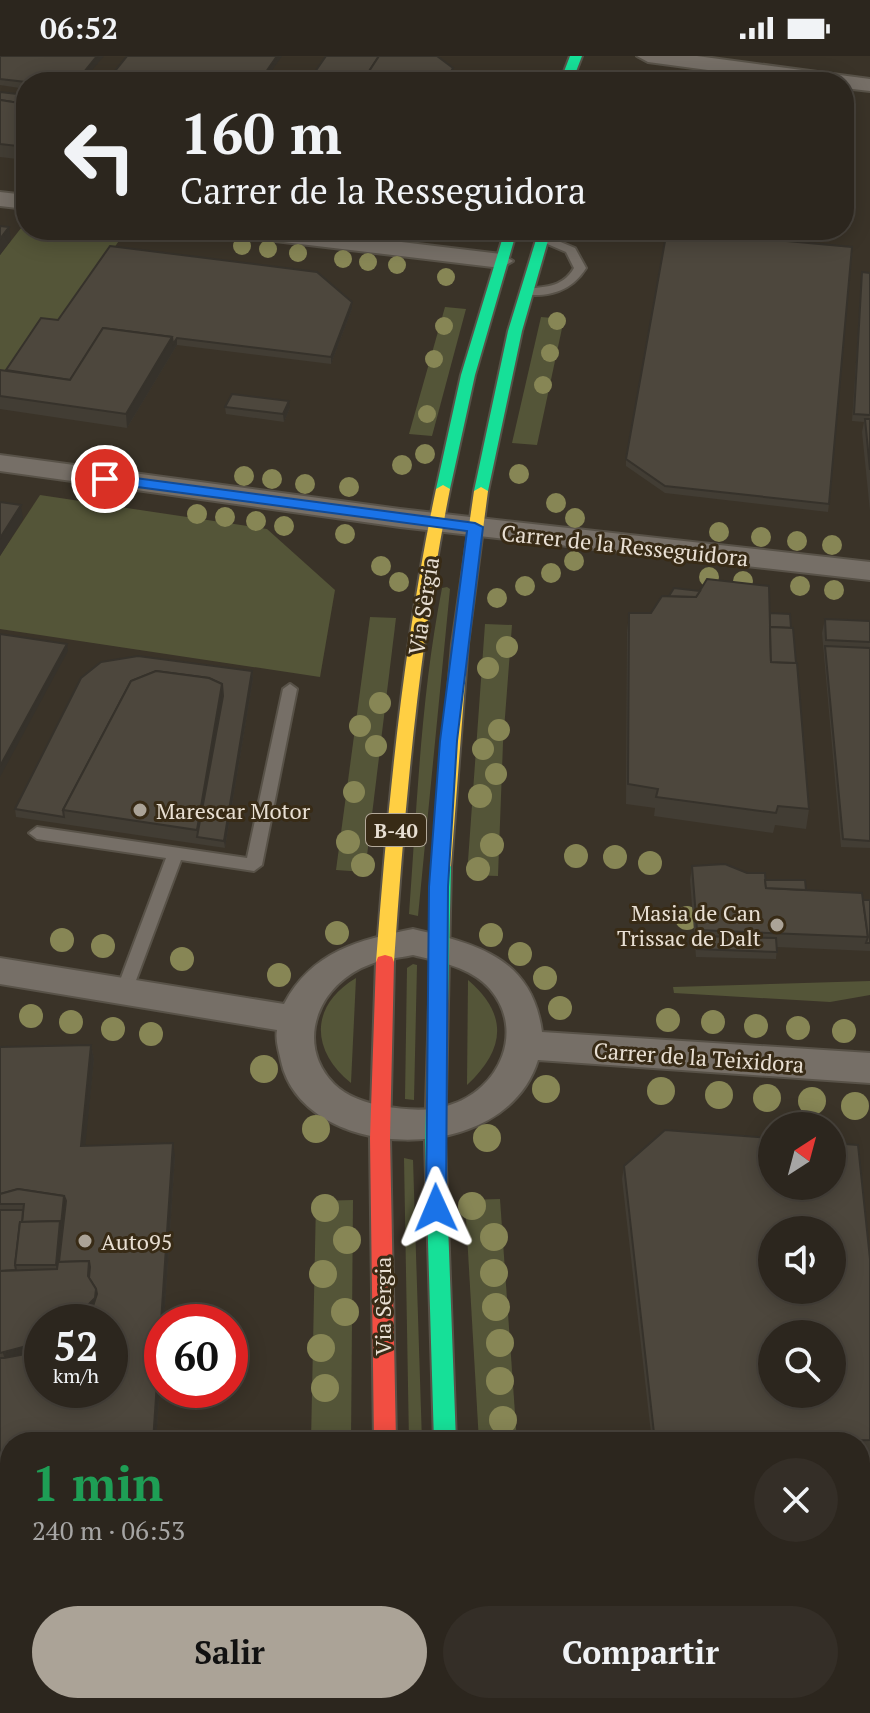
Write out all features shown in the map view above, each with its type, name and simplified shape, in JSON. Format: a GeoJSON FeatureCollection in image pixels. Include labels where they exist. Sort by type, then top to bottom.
{"type":"FeatureCollection","features":[{"type":"Feature","properties":{"kind":"main road","name":"Via Sèrgia"},"geometry":{"type":"LineString","coordinates":[[385,1432],[382,1123],[388,943],[404,738],[452,445],[508,240]]}},
{"type":"Feature","properties":{"kind":"main road","name":"Via Sèrgia"},"geometry":{"type":"LineString","coordinates":[[445,1432],[436,1124],[438,944],[448,741],[475,527],[489,450],[526,292],[542,240]]}},
{"type":"Feature","properties":{"kind":"street"},"geometry":{"type":"LineString","coordinates":[[648,56],[770,72]]}},
{"type":"Feature","properties":{"kind":"street"},"geometry":{"type":"LineString","coordinates":[[326,240],[501,261]]}},
{"type":"Feature","properties":{"kind":"street","name":"Carrer de la Resseguidora"},"geometry":{"type":"LineString","coordinates":[[0,463],[437,523],[870,571]]}},
{"type":"Feature","properties":{"kind":"street"},"geometry":{"type":"LineString","coordinates":[[388,943],[438,944],[469,954],[496,970],[516,992],[527,1018],[527,1045],[520,1066],[497,1095],[463,1116],[436,1124],[382,1123],[350,1113],[323,1096],[304,1074],[294,1049],[294,1022],[301,1000],[315,980],[336,963],[360,951],[388,943]]}},
{"type":"Feature","properties":{"kind":"street"},"geometry":{"type":"LineString","coordinates":[[0,971],[270,1013],[294,1022]]}},
{"type":"Feature","properties":{"kind":"street","name":"Carrer de la Teixidora"},"geometry":{"type":"LineString","coordinates":[[527,1045],[870,1068]]}},
{"type":"Feature","properties":{"kind":"lane"},"geometry":{"type":"LineString","coordinates":[[526,292],[543,292],[566,285],[580,268],[571,250],[554,240]]}},
{"type":"Feature","properties":{"kind":"lane"},"geometry":{"type":"LineString","coordinates":[[37,833],[254,865],[290,689]]}},
{"type":"Feature","properties":{"kind":"lane"},"geometry":{"type":"LineString","coordinates":[[124,991],[175,854]]}},
{"type":"Feature","properties":{"kind":"green space"},"geometry":{"type":"Polygon","coordinates":[[[16,235],[16,240],[120,240],[59,327],[0,388],[0,255],[16,235]]]}},
{"type":"Feature","properties":{"kind":"green space"},"geometry":{"type":"Polygon","coordinates":[[[445,307],[466,309],[432,436],[409,434],[445,307]]]}},
{"type":"Feature","properties":{"kind":"green space"},"geometry":{"type":"Polygon","coordinates":[[[541,317],[564,319],[537,445],[512,443],[541,317]]]}},
{"type":"Feature","properties":{"kind":"green space"},"geometry":{"type":"Polygon","coordinates":[[[40,495],[267,529],[335,590],[320,677],[0,629],[0,556],[40,495]]]}},
{"type":"Feature","properties":{"kind":"green space"},"geometry":{"type":"Polygon","coordinates":[[[442,588],[450,589],[418,916],[409,914],[421,750],[435,628],[442,588]]]}},
{"type":"Feature","properties":{"kind":"green space"},"geometry":{"type":"Polygon","coordinates":[[[370,617],[396,618],[365,872],[336,870],[370,617]]]}},
{"type":"Feature","properties":{"kind":"green space"},"geometry":{"type":"Polygon","coordinates":[[[485,624],[512,625],[503,743],[498,876],[467,875],[485,624]]]}},
{"type":"Feature","properties":{"kind":"green space"},"geometry":{"type":"Polygon","coordinates":[[[417,965],[414,1100],[405,1099],[407,968],[417,965]]]}},
{"type":"Feature","properties":{"kind":"green space"},"geometry":{"type":"Polygon","coordinates":[[[356,978],[351,1083],[328,1057],[321,1029],[323,1015],[330,1002],[356,978]]]}},
{"type":"Feature","properties":{"kind":"green space"},"geometry":{"type":"Polygon","coordinates":[[[468,980],[490,1006],[496,1019],[497,1032],[489,1059],[467,1085],[468,980]]]}},
{"type":"Feature","properties":{"kind":"green space"},"geometry":{"type":"Polygon","coordinates":[[[870,981],[870,995],[830,1002],[674,993],[673,987],[870,981]]]}},
{"type":"Feature","properties":{"kind":"green space"},"geometry":{"type":"Polygon","coordinates":[[[404,1158],[413,1160],[422,1432],[409,1432],[404,1158]]]}},
{"type":"Feature","properties":{"kind":"green space"},"geometry":{"type":"Polygon","coordinates":[[[500,1199],[516,1432],[478,1432],[465,1200],[500,1199]]]}},
{"type":"Feature","properties":{"kind":"green space"},"geometry":{"type":"Polygon","coordinates":[[[353,1200],[351,1432],[311,1432],[316,1201],[353,1200]]]}},
{"type":"Feature","properties":{"kind":"building"},"geometry":{"type":"Polygon","coordinates":[[[0,56],[97,56],[84,72],[16,72],[16,81],[0,79],[0,56]]]}},
{"type":"Feature","properties":{"kind":"building"},"geometry":{"type":"Polygon","coordinates":[[[127,56],[277,56],[266,72],[114,72],[127,56]]]}},
{"type":"Feature","properties":{"kind":"building"},"geometry":{"type":"Polygon","coordinates":[[[326,56],[379,56],[369,72],[315,72],[326,56]]]}},
{"type":"Feature","properties":{"kind":"building"},"geometry":{"type":"Polygon","coordinates":[[[379,56],[437,56],[453,68],[451,72],[369,72],[379,56]]]}},
{"type":"Feature","properties":{"kind":"building"},"geometry":{"type":"Polygon","coordinates":[[[0,92],[16,94],[16,102],[0,100],[0,92]]]}},
{"type":"Feature","properties":{"kind":"building"},"geometry":{"type":"Polygon","coordinates":[[[0,100],[16,102],[16,146],[0,144],[0,100]]]}},
{"type":"Feature","properties":{"kind":"building"},"geometry":{"type":"Polygon","coordinates":[[[0,226],[9,227],[0,239],[0,226]]]}},
{"type":"Feature","properties":{"kind":"building"},"geometry":{"type":"Polygon","coordinates":[[[665,240],[776,240],[852,247],[829,504],[665,486],[626,459],[665,240]]]}},
{"type":"Feature","properties":{"kind":"building"},"geometry":{"type":"Polygon","coordinates":[[[110,246],[317,272],[352,302],[331,357],[177,338],[173,344],[172,337],[103,328],[70,380],[6,370],[41,318],[58,320],[110,246]]]}},
{"type":"Feature","properties":{"kind":"building"},"geometry":{"type":"Polygon","coordinates":[[[862,272],[870,273],[870,415],[854,414],[862,272]]]}},
{"type":"Feature","properties":{"kind":"building"},"geometry":{"type":"Polygon","coordinates":[[[103,328],[172,337],[126,414],[0,396],[0,370],[70,380],[103,328]]]}},
{"type":"Feature","properties":{"kind":"building"},"geometry":{"type":"Polygon","coordinates":[[[232,394],[289,401],[283,414],[225,407],[232,394]]]}},
{"type":"Feature","properties":{"kind":"building"},"geometry":{"type":"Polygon","coordinates":[[[865,419],[870,419],[870,470],[865,419]]]}},
{"type":"Feature","properties":{"kind":"building"},"geometry":{"type":"Polygon","coordinates":[[[0,502],[21,505],[0,538],[0,502]]]}},
{"type":"Feature","properties":{"kind":"building"},"geometry":{"type":"Polygon","coordinates":[[[707,579],[769,586],[771,662],[797,663],[809,809],[778,806],[776,813],[656,797],[658,789],[628,784],[629,613],[651,613],[662,596],[696,597],[707,579]]]}},
{"type":"Feature","properties":{"kind":"building"},"geometry":{"type":"Polygon","coordinates":[[[674,588],[700,591],[696,597],[669,596],[674,588]]]}},
{"type":"Feature","properties":{"kind":"building"},"geometry":{"type":"Polygon","coordinates":[[[770,613],[790,614],[791,628],[770,627],[770,613]]]}},
{"type":"Feature","properties":{"kind":"building"},"geometry":{"type":"Polygon","coordinates":[[[825,619],[870,621],[870,642],[826,640],[825,619]]]}},
{"type":"Feature","properties":{"kind":"building"},"geometry":{"type":"Polygon","coordinates":[[[770,627],[793,628],[796,663],[771,662],[770,627]]]}},
{"type":"Feature","properties":{"kind":"building"},"geometry":{"type":"Polygon","coordinates":[[[0,634],[67,644],[0,766],[0,634]]]}},
{"type":"Feature","properties":{"kind":"building"},"geometry":{"type":"Polygon","coordinates":[[[825,646],[870,648],[870,841],[843,839],[825,646]]]}},
{"type":"Feature","properties":{"kind":"building"},"geometry":{"type":"Polygon","coordinates":[[[138,656],[252,671],[224,841],[197,837],[223,696],[222,684],[209,678],[156,671],[131,681],[63,810],[64,817],[15,809],[81,678],[101,662],[138,656]]]}},
{"type":"Feature","properties":{"kind":"building"},"geometry":{"type":"Polygon","coordinates":[[[156,671],[209,678],[222,684],[197,830],[63,810],[131,681],[156,671]]]}},
{"type":"Feature","properties":{"kind":"building","name":"Masia de Can Trissac de Dalt"},"geometry":{"type":"Polygon","coordinates":[[[725,864],[747,873],[765,873],[766,888],[862,893],[868,937],[697,930],[692,866],[725,864]]]}},
{"type":"Feature","properties":{"kind":"building"},"geometry":{"type":"Polygon","coordinates":[[[765,880],[805,880],[806,890],[766,888],[765,880]]]}},
{"type":"Feature","properties":{"kind":"building"},"geometry":{"type":"Polygon","coordinates":[[[863,900],[870,900],[870,943],[866,943],[868,937],[863,900]]]}},
{"type":"Feature","properties":{"kind":"building"},"geometry":{"type":"Polygon","coordinates":[[[696,936],[776,938],[777,952],[697,949],[696,936]]]}},
{"type":"Feature","properties":{"kind":"building","name":"Auto95"},"geometry":{"type":"Polygon","coordinates":[[[91,1045],[81,1146],[173,1143],[162,1304],[144,1304],[144,1408],[155,1408],[154,1432],[0,1432],[0,1358],[24,1354],[24,1408],[128,1408],[128,1304],[94,1304],[97,1294],[89,1278],[89,1261],[59,1262],[64,1196],[18,1189],[0,1194],[0,1047],[91,1045]]]}},
{"type":"Feature","properties":{"kind":"building"},"geometry":{"type":"Polygon","coordinates":[[[665,1130],[758,1137],[758,1200],[846,1200],[846,1144],[858,1145],[870,1259],[870,1432],[654,1432],[624,1166],[665,1130]]]}},
{"type":"Feature","properties":{"kind":"building"},"geometry":{"type":"Polygon","coordinates":[[[18,1189],[64,1196],[61,1225],[60,1221],[22,1222],[24,1204],[0,1204],[0,1194],[18,1189]]]}},
{"type":"Feature","properties":{"kind":"building"},"geometry":{"type":"Polygon","coordinates":[[[0,1210],[23,1210],[16,1270],[0,1271],[0,1210]]]}},
{"type":"Feature","properties":{"kind":"building"},"geometry":{"type":"Polygon","coordinates":[[[60,1221],[56,1265],[15,1265],[20,1222],[60,1221]]]}},
{"type":"Feature","properties":{"kind":"building"},"geometry":{"type":"Polygon","coordinates":[[[89,1261],[88,1276],[96,1289],[95,1298],[89,1304],[24,1304],[24,1347],[0,1353],[0,1271],[57,1269],[58,1262],[89,1261]]]}},
{"type":"Feature","properties":{"kind":"traffic: fast"},"geometry":{"type":"LineString","coordinates":[[570,72],[576,56]]}},
{"type":"Feature","properties":{"kind":"traffic: fast"},"geometry":{"type":"LineString","coordinates":[[443,489],[468,375],[508,240]]}},
{"type":"Feature","properties":{"kind":"traffic: fast"},"geometry":{"type":"LineString","coordinates":[[481,491],[515,331],[542,240]]}},
{"type":"Feature","properties":{"kind":"traffic: fast"},"geometry":{"type":"LineString","coordinates":[[442,866],[435,1142],[445,1432]]}},
{"type":"Feature","properties":{"kind":"traffic: slow"},"geometry":{"type":"LineString","coordinates":[[385,962],[399,784],[413,665],[443,489]]}},
{"type":"Feature","properties":{"kind":"traffic: slow"},"geometry":{"type":"LineString","coordinates":[[442,866],[460,644],[481,491]]}},
{"type":"Feature","properties":{"kind":"traffic: jam"},"geometry":{"type":"LineString","coordinates":[[385,962],[380,1138],[385,1432]]}},
{"type":"Feature","properties":{"kind":"place","name":"Marescar Motor"},"geometry":{"type":"Point","coordinates":[140,810]}},
{"type":"Feature","properties":{"kind":"place","name":"Masia de Can Trissac de Dalt"},"geometry":{"type":"Point","coordinates":[777,925]}},
{"type":"Feature","properties":{"kind":"place","name":"Auto95"},"geometry":{"type":"Point","coordinates":[85,1241]}},
{"type":"Feature","properties":{"kind":"route"},"geometry":{"type":"LineString","coordinates":[[105,479],[475,527],[448,741],[438,887],[436,1208]]}}]}
